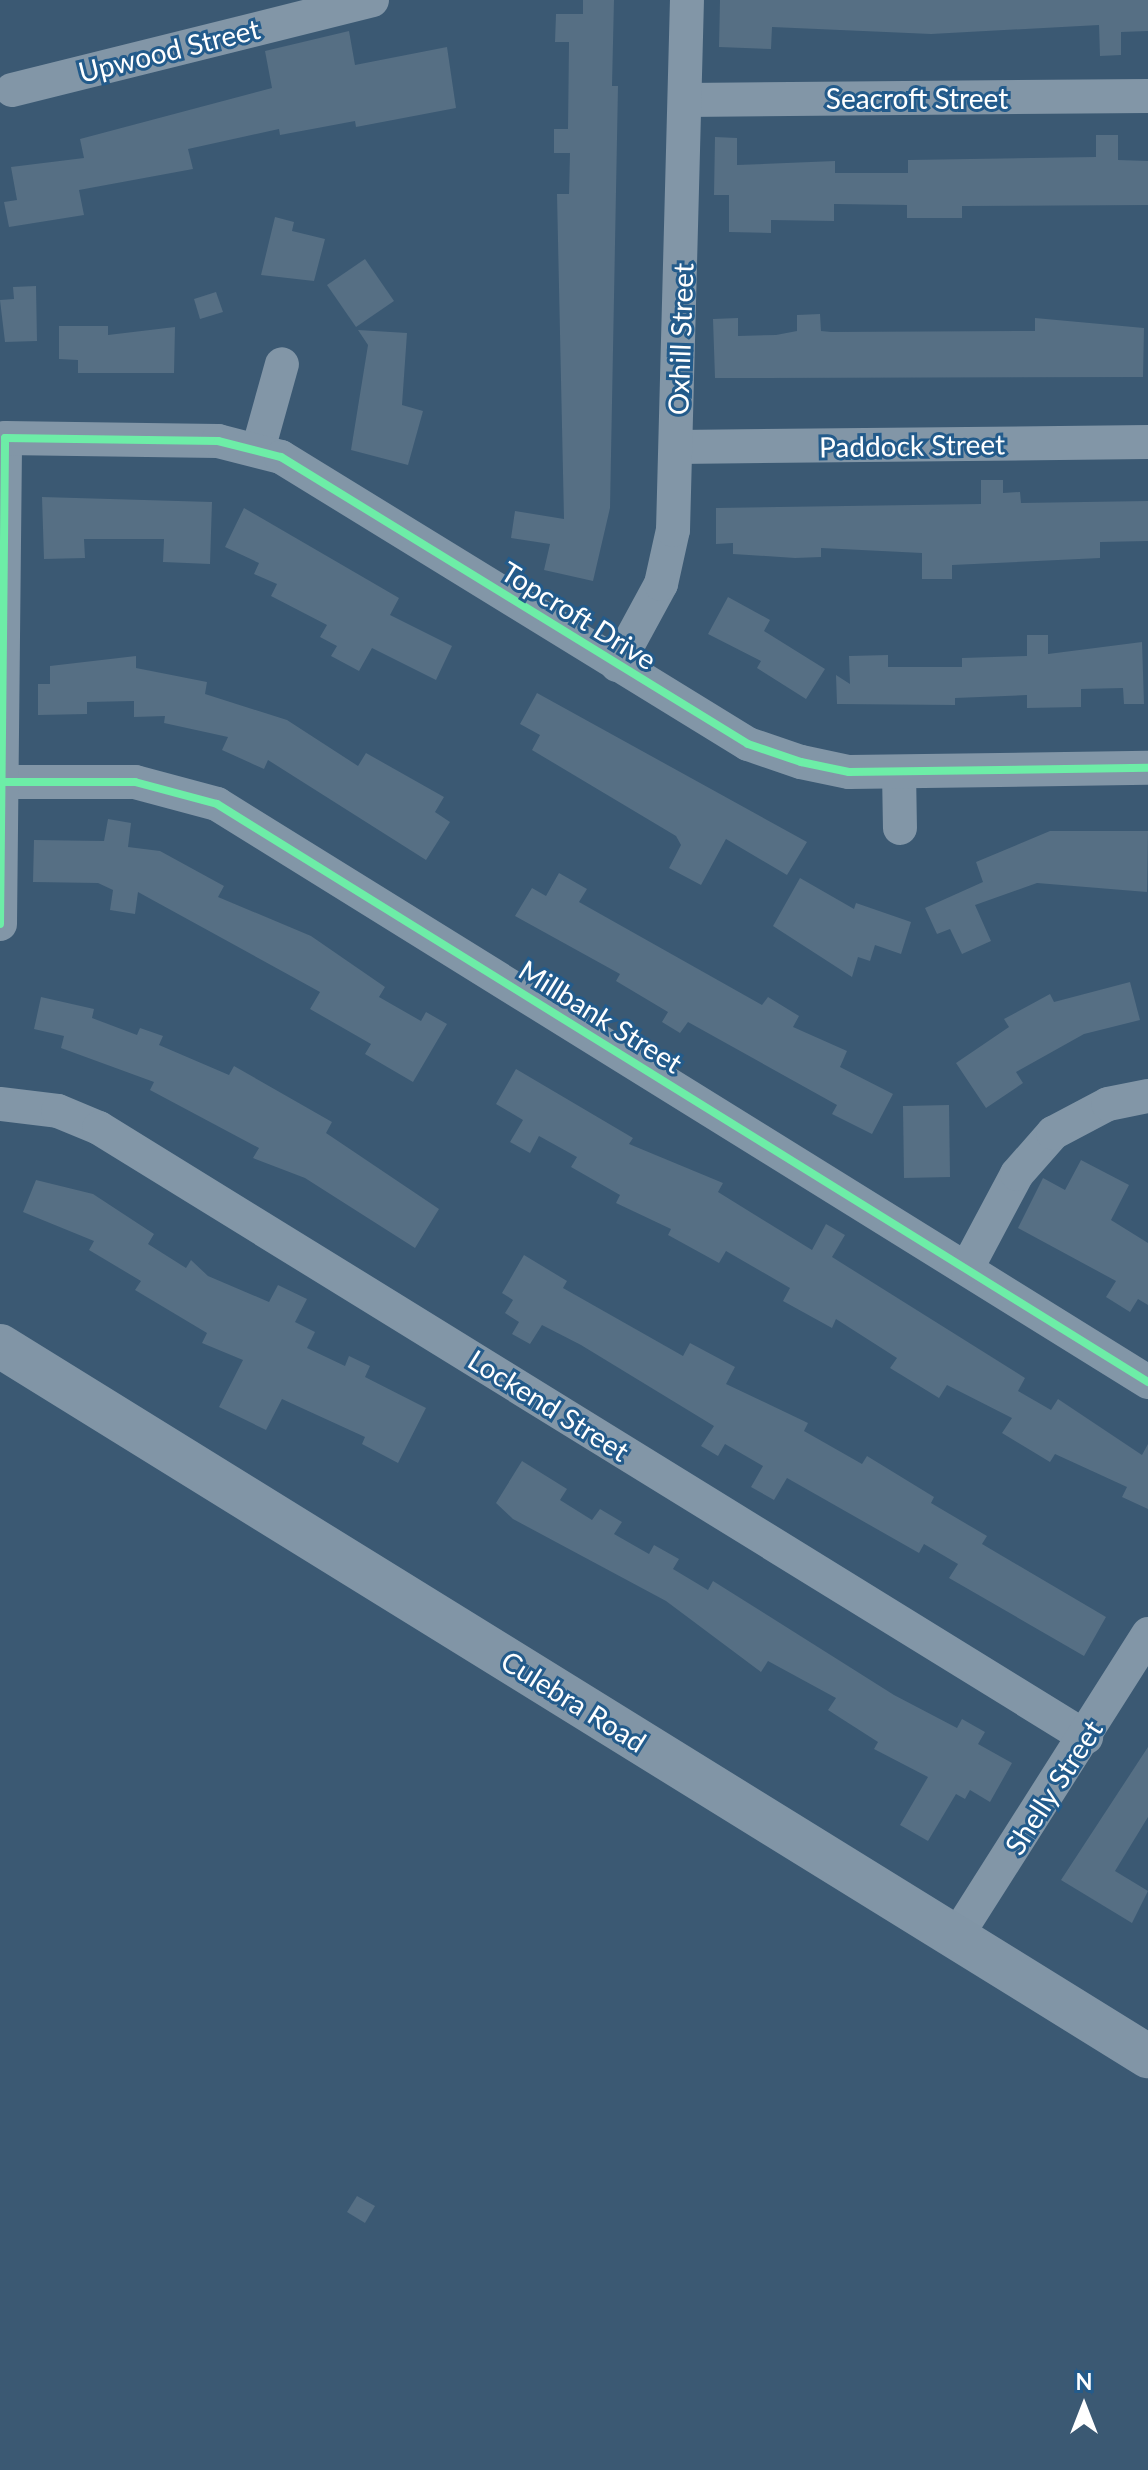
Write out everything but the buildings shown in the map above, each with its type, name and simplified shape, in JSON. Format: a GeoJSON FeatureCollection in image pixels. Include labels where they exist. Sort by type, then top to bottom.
{"type":"FeatureCollection","features":[{"type":"Feature","properties":{"kind":"main road","name":"Culebra Road"},"geometry":{"type":"LineString","coordinates":[[0,1346],[1148,2056]]}},
{"type":"Feature","properties":{"kind":"street","name":"Upwood Street"},"geometry":{"type":"LineString","coordinates":[[12,90],[314,7],[372,0]]}},
{"type":"Feature","properties":{"kind":"street","name":"Oxhill Street"},"geometry":{"type":"LineString","coordinates":[[617,665],[661,584],[677,447],[687,0]]}},
{"type":"Feature","properties":{"kind":"street","name":"Seacroft Street"},"geometry":{"type":"LineString","coordinates":[[686,100],[1148,96]]}},
{"type":"Feature","properties":{"kind":"street"},"geometry":{"type":"LineString","coordinates":[[258,450],[282,364]]}},
{"type":"Feature","properties":{"kind":"street","name":"Topcroft Drive"},"geometry":{"type":"LineString","coordinates":[[1,782],[5,438],[218,441],[258,450],[301,468],[748,744],[849,772],[1148,768]]}},
{"type":"Feature","properties":{"kind":"street","name":"Paddock Street"},"geometry":{"type":"LineString","coordinates":[[677,447],[1148,442]]}},
{"type":"Feature","properties":{"kind":"street"},"geometry":{"type":"LineString","coordinates":[[899,772],[900,828]]}},
{"type":"Feature","properties":{"kind":"street"},"geometry":{"type":"LineString","coordinates":[[0,924],[1,782]]}},
{"type":"Feature","properties":{"kind":"street","name":"Millbank Street"},"geometry":{"type":"LineString","coordinates":[[1,782],[135,782],[217,804],[1148,1382]]}},
{"type":"Feature","properties":{"kind":"street"},"geometry":{"type":"LineString","coordinates":[[967,1268],[1017,1174],[1053,1133],[1108,1104],[1148,1096]]}},
{"type":"Feature","properties":{"kind":"street","name":"Lockend Street"},"geometry":{"type":"LineString","coordinates":[[0,1104],[47,1108],[99,1128],[1086,1737]]}},
{"type":"Feature","properties":{"kind":"street","name":"Shelly Street"},"geometry":{"type":"LineString","coordinates":[[956,1937],[1086,1737],[1148,1634]]}},
{"type":"Feature","properties":{"kind":"cycle path"},"geometry":{"type":"LineString","coordinates":[[0,924],[5,438],[218,441],[281,457],[748,744],[801,762],[849,772],[1148,768]]}},
{"type":"Feature","properties":{"kind":"cycle path"},"geometry":{"type":"LineString","coordinates":[[1,782],[135,782],[217,804],[1148,1382]]}}]}
